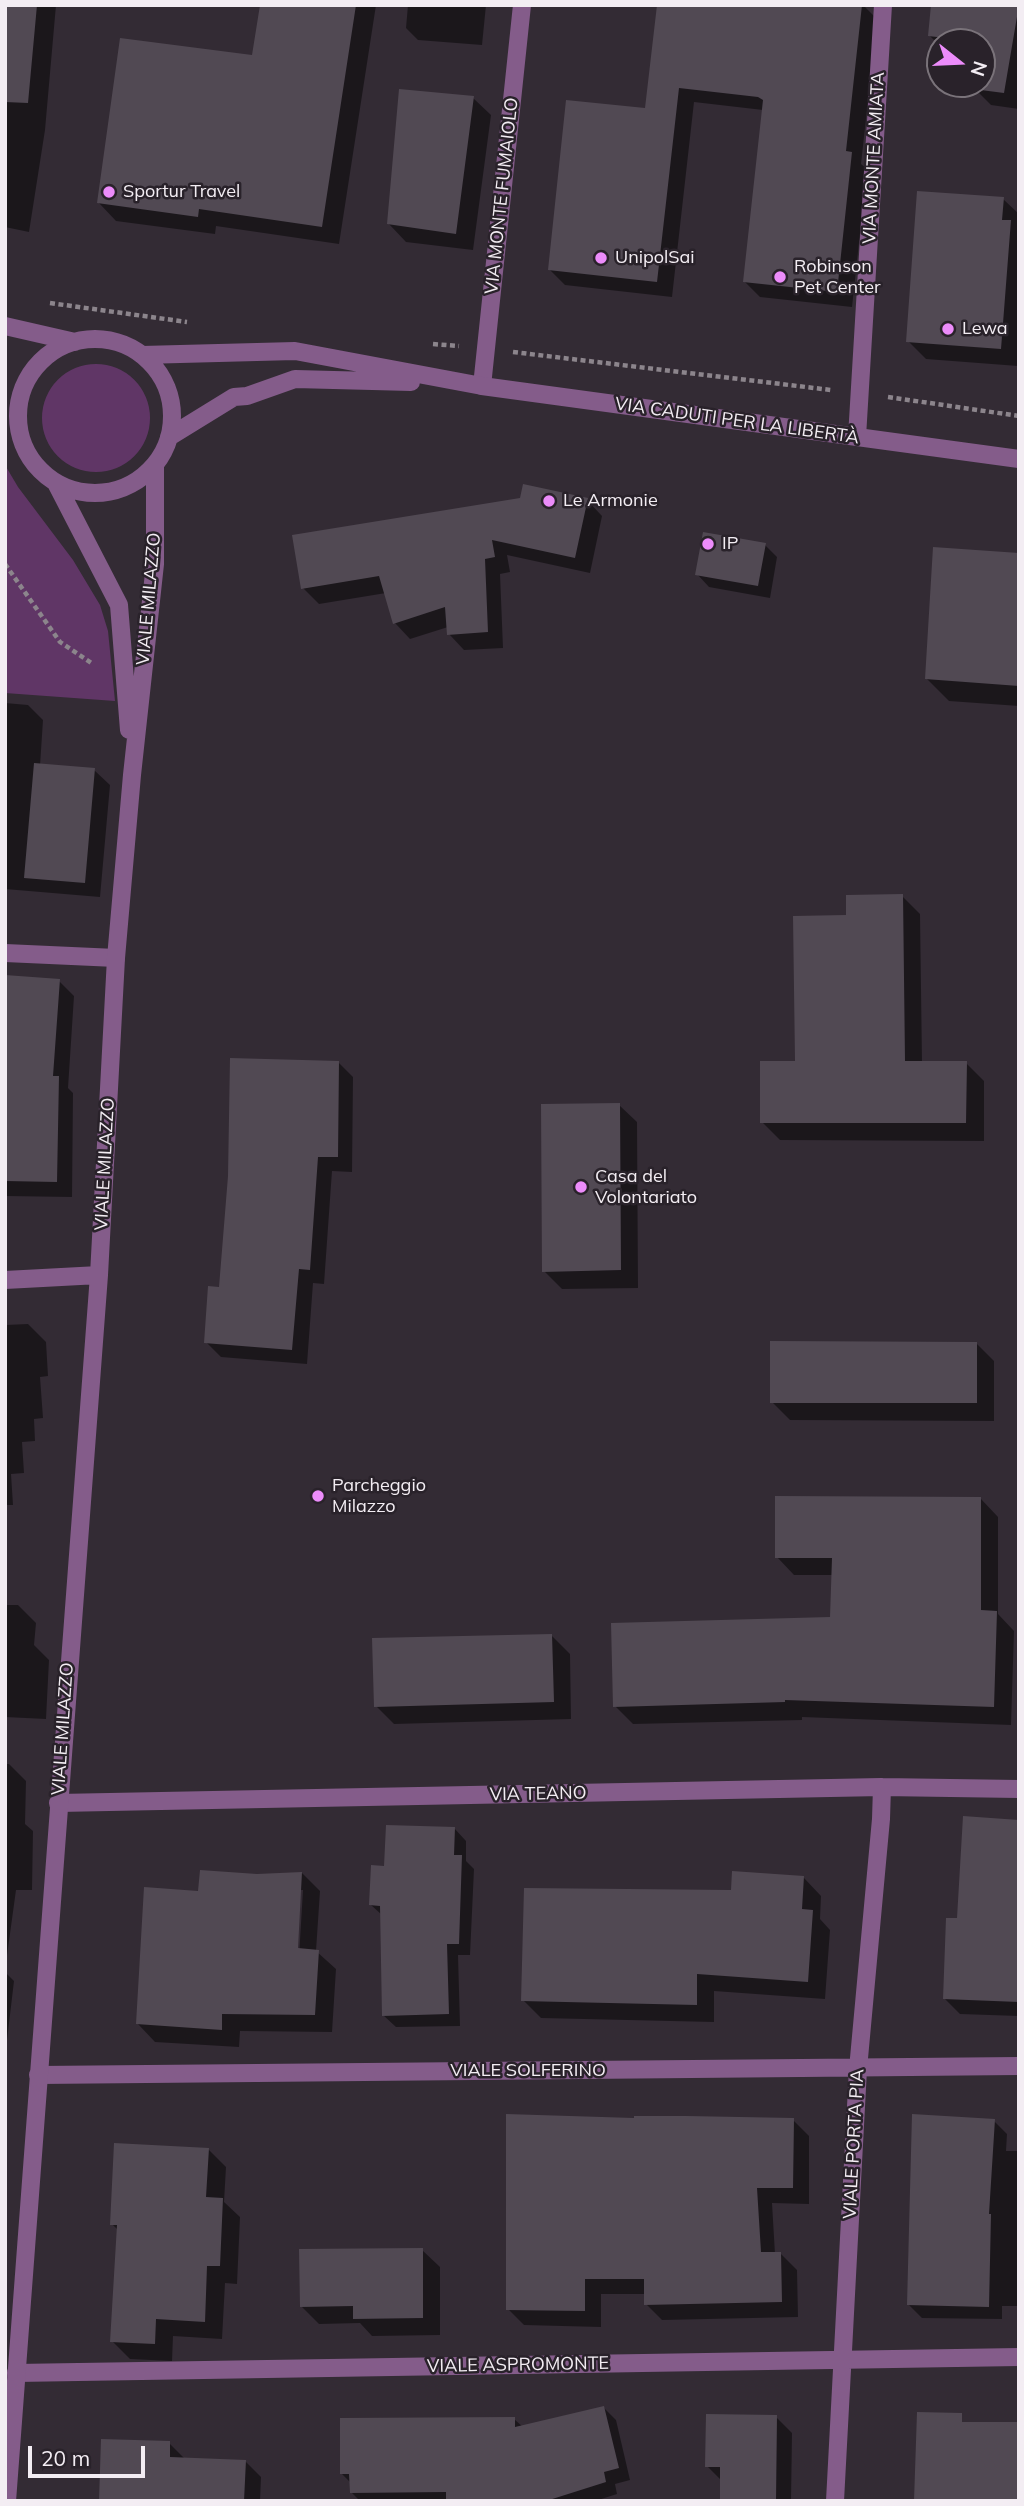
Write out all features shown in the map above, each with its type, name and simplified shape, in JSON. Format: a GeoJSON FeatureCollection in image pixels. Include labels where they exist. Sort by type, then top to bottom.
{"type":"FeatureCollection","features":[{"type":"Feature","properties":{"kind":"street","name":"VIA MONTE FUMAIOLO"},"geometry":{"type":"LineString","coordinates":[[482,386],[522,5]]}},
{"type":"Feature","properties":{"kind":"street","name":"VIA MONTE AMIATA"},"geometry":{"type":"LineString","coordinates":[[857,437],[884,5]]}},
{"type":"Feature","properties":{"kind":"street"},"geometry":{"type":"LineString","coordinates":[[5,326],[75,342]]}},
{"type":"Feature","properties":{"kind":"street"},"geometry":{"type":"LineString","coordinates":[[98,339],[121,344],[142,355],[158,372],[168,392],[172,414],[169,437],[155,464],[139,480],[120,490],[98,494],[76,492],[56,483],[37,468],[24,448],[12,420],[26,382],[38,364],[55,350],[75,342],[98,339]]}},
{"type":"Feature","properties":{"kind":"street","name":"VIA CADUTI PER LA LIBERTÀ"},"geometry":{"type":"LineString","coordinates":[[142,355],[295,351],[482,386],[1019,459]]}},
{"type":"Feature","properties":{"kind":"street","name":"VIA CADUTI PER LA LIBERTÀ"},"geometry":{"type":"LineString","coordinates":[[169,437],[234,397],[247,396],[295,379],[456,382]]}},
{"type":"Feature","properties":{"kind":"street","name":"VIALE MILAZZO"},"geometry":{"type":"LineString","coordinates":[[7,2501],[99,1275],[116,958],[132,775],[155,564],[155,464]]}},
{"type":"Feature","properties":{"kind":"street","name":"VIALE MILAZZO"},"geometry":{"type":"LineString","coordinates":[[56,483],[119,605],[132,775]]}},
{"type":"Feature","properties":{"kind":"street"},"geometry":{"type":"LineString","coordinates":[[5,953],[116,958]]}},
{"type":"Feature","properties":{"kind":"street"},"geometry":{"type":"LineString","coordinates":[[5,1280],[99,1275]]}},
{"type":"Feature","properties":{"kind":"street","name":"VIA TEANO"},"geometry":{"type":"LineString","coordinates":[[58,1802],[882,1787],[1019,1789]]}},
{"type":"Feature","properties":{"kind":"street","name":"VIALE PORTA PIA"},"geometry":{"type":"LineString","coordinates":[[835,2501],[858,2069],[882,1787]]}},
{"type":"Feature","properties":{"kind":"street","name":"VIALE SOLFERINO"},"geometry":{"type":"LineString","coordinates":[[38,2075],[1019,2066]]}},
{"type":"Feature","properties":{"kind":"street","name":"VIALE ASPROMONTE"},"geometry":{"type":"LineString","coordinates":[[16,2373],[1019,2357]]}},
{"type":"Feature","properties":{"kind":"path"},"geometry":{"type":"LineString","coordinates":[[5,564],[60,642],[112,676],[126,692]]}},
{"type":"Feature","properties":{"kind":"shaded area"},"geometry":{"type":"Polygon","coordinates":[[[96,364],[117,368],[134,380],[146,397],[150,418],[146,439],[134,456],[117,468],[96,472],[75,468],[58,456],[46,439],[42,418],[46,397],[58,380],[75,368],[96,364]]]}},
{"type":"Feature","properties":{"kind":"shaded area"},"geometry":{"type":"Polygon","coordinates":[[[5,465],[18,487],[73,560],[100,605],[108,631],[115,701],[5,693],[5,465]]]}},
{"type":"Feature","properties":{"kind":"building"},"geometry":{"type":"Polygon","coordinates":[[[5,5],[37,5],[28,103],[5,102],[5,5]]]}},
{"type":"Feature","properties":{"kind":"building"},"geometry":{"type":"Polygon","coordinates":[[[260,5],[356,5],[322,227],[199,209],[198,217],[97,203],[120,38],[252,55],[260,5]]]}},
{"type":"Feature","properties":{"kind":"building"},"geometry":{"type":"Polygon","coordinates":[[[657,5],[862,5],[846,151],[852,152],[837,292],[743,282],[763,100],[758,97],[679,88],[657,282],[548,270],[566,100],[645,108],[657,5]]]}},
{"type":"Feature","properties":{"kind":"building"},"geometry":{"type":"Polygon","coordinates":[[[931,5],[1019,5],[1004,93],[996,92],[996,28],[929,28],[931,5]]]}},
{"type":"Feature","properties":{"kind":"building"},"geometry":{"type":"Polygon","coordinates":[[[399,89],[474,96],[456,234],[387,224],[399,89]]]}},
{"type":"Feature","properties":{"kind":"building"},"geometry":{"type":"Polygon","coordinates":[[[917,191],[1004,197],[1002,220],[1011,220],[1001,349],[906,342],[917,191]]]}},
{"type":"Feature","properties":{"kind":"building"},"geometry":{"type":"Polygon","coordinates":[[[523,484],[588,498],[575,558],[492,540],[495,557],[485,559],[488,632],[447,635],[445,607],[393,624],[379,576],[301,589],[292,535],[520,498],[523,484]]]}},
{"type":"Feature","properties":{"kind":"building"},"geometry":{"type":"Polygon","coordinates":[[[703,532],[766,543],[758,586],[695,575],[703,532]]]}},
{"type":"Feature","properties":{"kind":"building"},"geometry":{"type":"Polygon","coordinates":[[[933,547],[1019,553],[1019,686],[925,679],[933,547]]]}},
{"type":"Feature","properties":{"kind":"building"},"geometry":{"type":"Polygon","coordinates":[[[34,763],[95,768],[85,883],[24,878],[34,763]]]}},
{"type":"Feature","properties":{"kind":"building"},"geometry":{"type":"Polygon","coordinates":[[[903,894],[905,1061],[967,1061],[966,1123],[760,1123],[760,1061],[795,1061],[793,916],[846,915],[846,895],[903,894]]]}},
{"type":"Feature","properties":{"kind":"building"},"geometry":{"type":"Polygon","coordinates":[[[5,975],[60,979],[53,1076],[59,1076],[57,1182],[5,1181],[5,975]]]}},
{"type":"Feature","properties":{"kind":"building"},"geometry":{"type":"Polygon","coordinates":[[[230,1058],[339,1061],[338,1157],[318,1157],[310,1270],[299,1269],[292,1350],[204,1343],[208,1286],[219,1287],[228,1176],[230,1058]]]}},
{"type":"Feature","properties":{"kind":"building","name":"Casa del Volontariato"},"geometry":{"type":"Polygon","coordinates":[[[620,1103],[621,1270],[542,1272],[541,1104],[620,1103]]]}},
{"type":"Feature","properties":{"kind":"building"},"geometry":{"type":"Polygon","coordinates":[[[770,1341],[977,1342],[977,1403],[770,1403],[770,1341]]]}},
{"type":"Feature","properties":{"kind":"building"},"geometry":{"type":"Polygon","coordinates":[[[775,1496],[981,1497],[981,1610],[997,1611],[994,1707],[785,1700],[613,1707],[611,1623],[830,1617],[832,1558],[775,1558],[775,1496]]]}},
{"type":"Feature","properties":{"kind":"building"},"geometry":{"type":"Polygon","coordinates":[[[552,1634],[554,1702],[374,1707],[372,1638],[552,1634]]]}},
{"type":"Feature","properties":{"kind":"building"},"geometry":{"type":"Polygon","coordinates":[[[963,1816],[1019,1820],[1019,2002],[943,1999],[946,1918],[957,1918],[963,1816]]]}},
{"type":"Feature","properties":{"kind":"building"},"geometry":{"type":"Polygon","coordinates":[[[386,1825],[455,1827],[454,1855],[462,1855],[459,1944],[447,1944],[449,2014],[382,2016],[380,1906],[369,1905],[371,1865],[384,1866],[386,1825]]]}},
{"type":"Feature","properties":{"kind":"building"},"geometry":{"type":"Polygon","coordinates":[[[200,1870],[257,1874],[302,1872],[298,1948],[319,1950],[315,2015],[222,2014],[222,2030],[136,2024],[144,1887],[198,1891],[200,1870]]]}},
{"type":"Feature","properties":{"kind":"building"},"geometry":{"type":"Polygon","coordinates":[[[732,1871],[804,1876],[802,1909],[813,1910],[808,1982],[697,1974],[697,2005],[521,2001],[524,1888],[731,1890],[732,1871]]]}},
{"type":"Feature","properties":{"kind":"building"},"geometry":{"type":"Polygon","coordinates":[[[506,2114],[634,2118],[794,2118],[793,2188],[757,2188],[761,2252],[781,2252],[782,2302],[644,2305],[644,2279],[585,2279],[585,2311],[506,2310],[506,2114]]]}},
{"type":"Feature","properties":{"kind":"building"},"geometry":{"type":"Polygon","coordinates":[[[912,2114],[995,2119],[989,2214],[989,2307],[907,2305],[912,2114]]]}},
{"type":"Feature","properties":{"kind":"building"},"geometry":{"type":"Polygon","coordinates":[[[114,2143],[209,2148],[206,2197],[223,2198],[220,2266],[207,2266],[205,2322],[156,2319],[155,2344],[110,2342],[117,2225],[110,2225],[114,2143]]]}},
{"type":"Feature","properties":{"kind":"building"},"geometry":{"type":"Polygon","coordinates":[[[423,2248],[423,2318],[353,2319],[353,2306],[300,2307],[299,2249],[423,2248]]]}},
{"type":"Feature","properties":{"kind":"building"},"geometry":{"type":"Polygon","coordinates":[[[604,2406],[619,2468],[604,2472],[606,2482],[546,2501],[446,2501],[446,2492],[350,2493],[349,2474],[340,2474],[340,2418],[515,2417],[515,2427],[604,2406]]]}},
{"type":"Feature","properties":{"kind":"building"},"geometry":{"type":"Polygon","coordinates":[[[917,2412],[962,2413],[962,2422],[1019,2422],[1019,2501],[914,2501],[917,2412]]]}},
{"type":"Feature","properties":{"kind":"building"},"geometry":{"type":"Polygon","coordinates":[[[706,2414],[777,2415],[776,2501],[720,2501],[720,2467],[705,2467],[706,2414]]]}},
{"type":"Feature","properties":{"kind":"building"},"geometry":{"type":"Polygon","coordinates":[[[101,2439],[170,2441],[170,2457],[246,2460],[244,2501],[99,2501],[101,2439]]]}},
{"type":"Feature","properties":{"kind":"place","name":"Sportur Travel"},"geometry":{"type":"Point","coordinates":[109,192]}},
{"type":"Feature","properties":{"kind":"place","name":"UnipolSai"},"geometry":{"type":"Point","coordinates":[601,258]}},
{"type":"Feature","properties":{"kind":"place","name":"Robinson Pet Center"},"geometry":{"type":"Point","coordinates":[780,277]}},
{"type":"Feature","properties":{"kind":"place","name":"Lewa"},"geometry":{"type":"Point","coordinates":[948,329]}},
{"type":"Feature","properties":{"kind":"place","name":"Le Armonie"},"geometry":{"type":"Point","coordinates":[549,501]}},
{"type":"Feature","properties":{"kind":"place","name":"IP"},"geometry":{"type":"Point","coordinates":[708,544]}},
{"type":"Feature","properties":{"kind":"place","name":"Casa del Volontariato"},"geometry":{"type":"Point","coordinates":[581,1187]}},
{"type":"Feature","properties":{"kind":"place","name":"Parcheggio Milazzo"},"geometry":{"type":"Point","coordinates":[318,1496]}}]}
